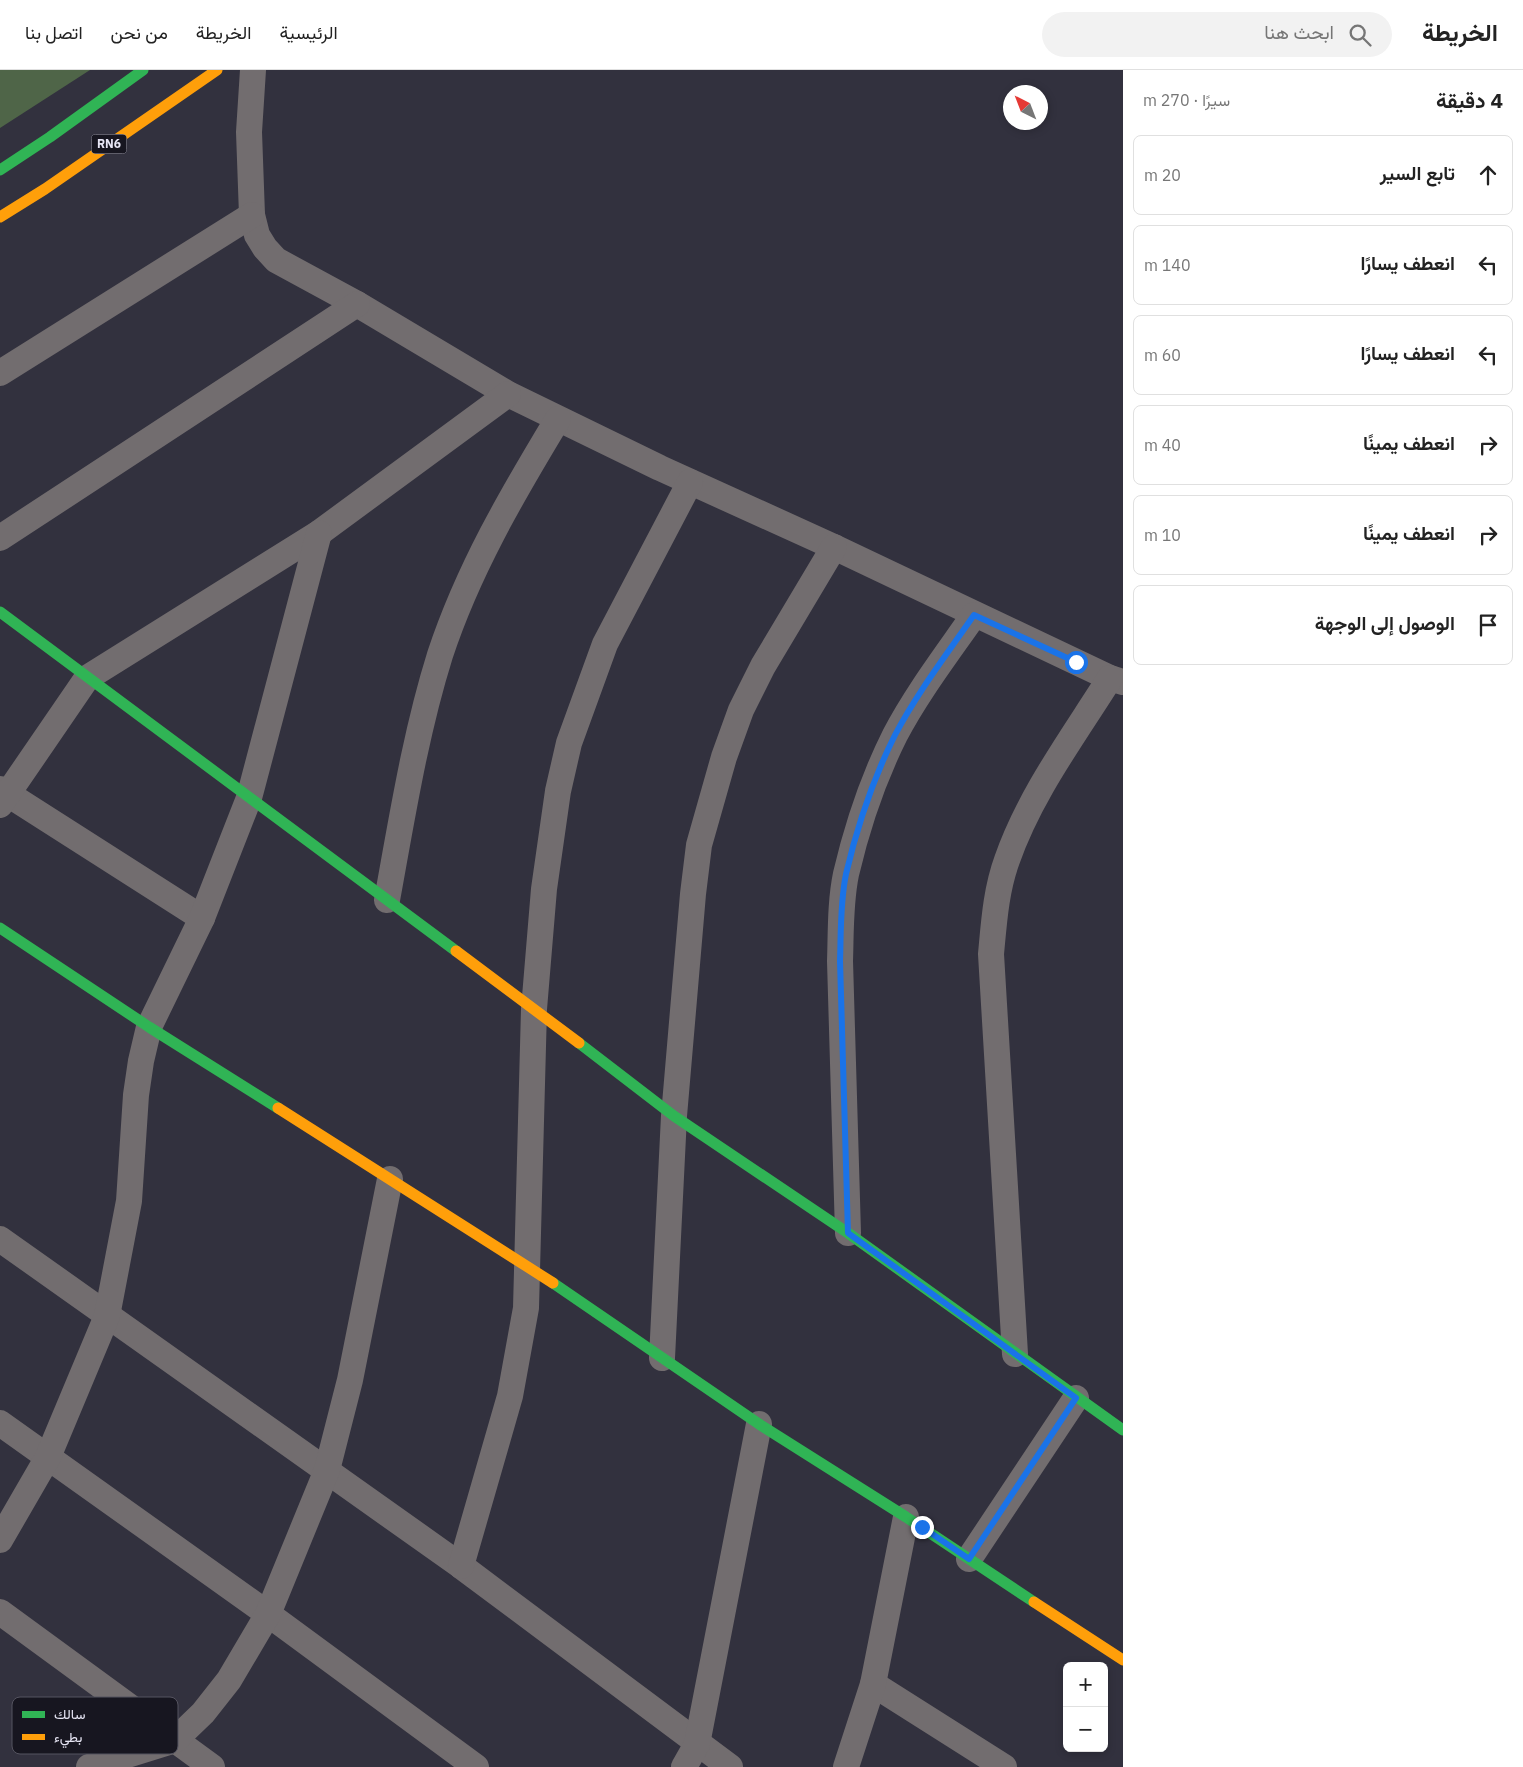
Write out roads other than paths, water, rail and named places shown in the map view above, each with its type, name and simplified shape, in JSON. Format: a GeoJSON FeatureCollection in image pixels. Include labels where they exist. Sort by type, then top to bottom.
{"type":"FeatureCollection","features":[{"type":"Feature","properties":{"kind":"main road"},"geometry":{"type":"LineString","coordinates":[[0,170],[50,137],[143,70]]}},
{"type":"Feature","properties":{"kind":"main road","name":"RN6"},"geometry":{"type":"LineString","coordinates":[[0,217],[45,189],[216,70]]}},
{"type":"Feature","properties":{"kind":"main road"},"geometry":{"type":"LineString","coordinates":[[0,612],[534,1009],[674,1116],[848,1233],[1123,1430]]}},
{"type":"Feature","properties":{"kind":"main road"},"geometry":{"type":"LineString","coordinates":[[0,928],[149,1026],[528,1266],[759,1424],[906,1517],[1123,1660]]}},
{"type":"Feature","properties":{"kind":"street"},"geometry":{"type":"LineString","coordinates":[[253,70],[249,132],[252,215],[258,235],[265,248],[276,260],[357,304],[508,394],[558,419],[690,482],[834,547],[974,615],[1117,680],[1047,776],[1024,817],[1006,861],[995,907],[991,954],[1015,1354]]}},
{"type":"Feature","properties":{"kind":"street"},"geometry":{"type":"LineString","coordinates":[[0,373],[252,215]]}},
{"type":"Feature","properties":{"kind":"street"},"geometry":{"type":"LineString","coordinates":[[0,538],[357,304]]}},
{"type":"Feature","properties":{"kind":"street"},"geometry":{"type":"LineString","coordinates":[[202,918],[3,796],[87,678],[319,533],[508,394]]}},
{"type":"Feature","properties":{"kind":"street"},"geometry":{"type":"LineString","coordinates":[[387,900],[416,745],[440,655],[483,549],[517,486],[558,419]]}},
{"type":"Feature","properties":{"kind":"street"},"geometry":{"type":"LineString","coordinates":[[461,1566],[510,1396],[526,1308],[534,1009],[543,898],[558,790],[569,743],[606,644],[690,482]]}},
{"type":"Feature","properties":{"kind":"street"},"geometry":{"type":"LineString","coordinates":[[0,1540],[48,1457],[107,1316],[129,1201],[136,1095],[149,1026],[202,918],[249,798],[319,533]]}},
{"type":"Feature","properties":{"kind":"street"},"geometry":{"type":"LineString","coordinates":[[662,1358],[674,1116],[699,845],[724,757],[741,710],[763,666],[834,547]]}},
{"type":"Feature","properties":{"kind":"street"},"geometry":{"type":"LineString","coordinates":[[848,1233],[840,961],[841,916],[846,876],[875,777],[896,734],[920,694],[974,615]]}},
{"type":"Feature","properties":{"kind":"street"},"geometry":{"type":"LineString","coordinates":[[178,1737],[203,1713],[229,1680],[268,1614],[327,1470],[350,1380],[390,1179]]}},
{"type":"Feature","properties":{"kind":"street"},"geometry":{"type":"LineString","coordinates":[[0,1239],[461,1566],[730,1767]]}},
{"type":"Feature","properties":{"kind":"street"},"geometry":{"type":"LineString","coordinates":[[969,1559],[1076,1398]]}},
{"type":"Feature","properties":{"kind":"street"},"geometry":{"type":"LineString","coordinates":[[0,1423],[268,1614],[476,1767]]}},
{"type":"Feature","properties":{"kind":"street"},"geometry":{"type":"LineString","coordinates":[[684,1767],[697,1744],[759,1424]]}},
{"type":"Feature","properties":{"kind":"street"},"geometry":{"type":"LineString","coordinates":[[846,1767],[873,1684],[906,1517]]}},
{"type":"Feature","properties":{"kind":"street"},"geometry":{"type":"LineString","coordinates":[[0,1612],[116,1697]]}},
{"type":"Feature","properties":{"kind":"street"},"geometry":{"type":"LineString","coordinates":[[873,1684],[1004,1767]]}},
{"type":"Feature","properties":{"kind":"street"},"geometry":{"type":"LineString","coordinates":[[178,1742],[212,1767]]}},
{"type":"Feature","properties":{"kind":"street"},"geometry":{"type":"LineString","coordinates":[[89,1767],[130,1754]]}}]}
